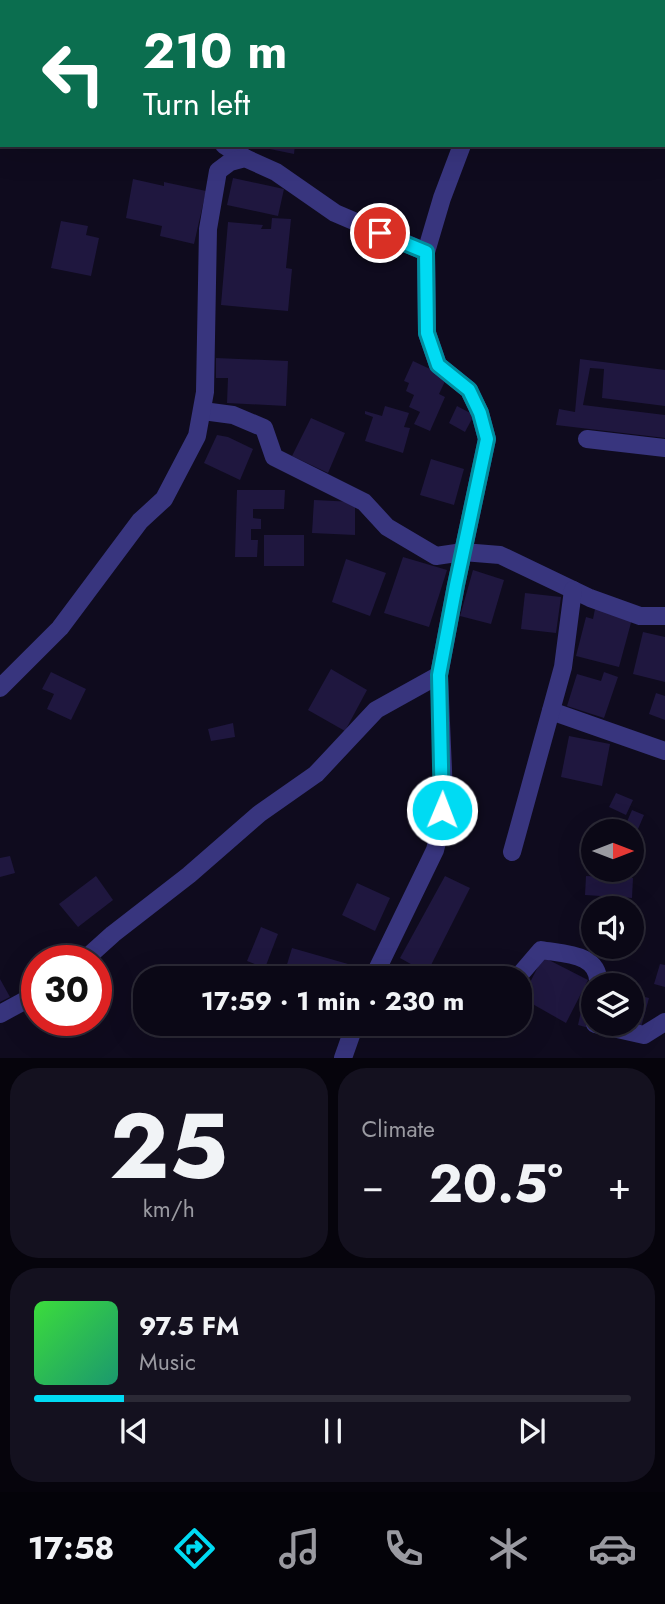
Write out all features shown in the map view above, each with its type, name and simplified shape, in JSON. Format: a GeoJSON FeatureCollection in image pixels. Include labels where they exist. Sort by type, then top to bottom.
{"type":"FeatureCollection","features":[{"type":"Feature","properties":{"kind":"street"},"geometry":{"type":"LineString","coordinates":[[226,147],[276,172],[335,213],[426,252]]}},
{"type":"Feature","properties":{"kind":"street"},"geometry":{"type":"LineString","coordinates":[[379,966],[435,850],[441,826],[444,794],[439,675],[487,439],[480,413],[469,390],[438,365],[427,333],[426,252],[461,147]]}},
{"type":"Feature","properties":{"kind":"street"},"geometry":{"type":"LineString","coordinates":[[0,688],[60,628],[140,521],[164,499],[197,436],[203,411],[208,308],[208,229],[218,171],[230,162],[245,158]]}},
{"type":"Feature","properties":{"kind":"street"},"geometry":{"type":"LineString","coordinates":[[203,411],[233,415],[264,428],[274,457],[364,502],[387,527],[436,556],[463,552],[500,555],[573,590],[640,616],[665,616]]}},
{"type":"Feature","properties":{"kind":"street"},"geometry":{"type":"LineString","coordinates":[[587,439],[665,448]]}},
{"type":"Feature","properties":{"kind":"street"},"geometry":{"type":"LineString","coordinates":[[512,852],[563,667],[573,590]]}},
{"type":"Feature","properties":{"kind":"street"},"geometry":{"type":"LineString","coordinates":[[101,945],[189,875],[259,814],[316,774],[376,710],[439,675]]}},
{"type":"Feature","properties":{"kind":"street"},"geometry":{"type":"LineString","coordinates":[[551,711],[665,751]]}},
{"type":"Feature","properties":{"kind":"street"},"geometry":{"type":"LineString","coordinates":[[527,966],[541,950],[581,957],[594,965],[597,973]]}},
{"type":"Feature","properties":{"kind":"street"},"geometry":{"type":"LineString","coordinates":[[0,1014],[21,1003]]}},
{"type":"Feature","properties":{"kind":"street"},"geometry":{"type":"LineString","coordinates":[[644,1035],[665,1022]]}},
{"type":"Feature","properties":{"kind":"street"},"geometry":{"type":"LineString","coordinates":[[343,1058],[351,1036]]}},
{"type":"Feature","properties":{"kind":"building"},"geometry":{"type":"Polygon","coordinates":[[[261,147],[295,147],[294,154],[261,147]]]}},
{"type":"Feature","properties":{"kind":"building"},"geometry":{"type":"Polygon","coordinates":[[[233,178],[284,189],[278,216],[227,205],[233,178]]]}},
{"type":"Feature","properties":{"kind":"building"},"geometry":{"type":"Polygon","coordinates":[[[133,179],[206,191],[194,244],[160,236],[162,226],[126,218],[133,179]]]}},
{"type":"Feature","properties":{"kind":"building"},"geometry":{"type":"Polygon","coordinates":[[[272,218],[291,219],[286,268],[292,269],[288,311],[221,305],[228,222],[263,225],[261,229],[271,229],[272,218]]]}},
{"type":"Feature","properties":{"kind":"building"},"geometry":{"type":"Polygon","coordinates":[[[61,221],[88,226],[86,235],[99,238],[91,276],[51,268],[61,221]]]}},
{"type":"Feature","properties":{"kind":"building"},"geometry":{"type":"Polygon","coordinates":[[[216,358],[288,361],[286,406],[227,403],[228,378],[216,378],[216,358]]]}},
{"type":"Feature","properties":{"kind":"building"},"geometry":{"type":"Polygon","coordinates":[[[580,359],[665,370],[665,406],[602,398],[604,369],[590,368],[583,405],[665,415],[665,438],[556,425],[559,409],[575,412],[580,359]]]}},
{"type":"Feature","properties":{"kind":"building"},"geometry":{"type":"Polygon","coordinates":[[[413,361],[447,377],[439,394],[445,397],[430,431],[414,424],[420,412],[409,407],[414,395],[406,391],[409,383],[404,381],[413,361]]]}},
{"type":"Feature","properties":{"kind":"building"},"geometry":{"type":"Polygon","coordinates":[[[385,406],[409,413],[404,427],[410,428],[403,453],[365,441],[373,417],[365,414],[365,411],[382,416],[385,406]]]}},
{"type":"Feature","properties":{"kind":"building"},"geometry":{"type":"Polygon","coordinates":[[[457,406],[474,415],[465,432],[449,423],[457,406]]]}},
{"type":"Feature","properties":{"kind":"building"},"geometry":{"type":"Polygon","coordinates":[[[311,418],[345,433],[328,473],[292,456],[311,418]]]}},
{"type":"Feature","properties":{"kind":"building"},"geometry":{"type":"Polygon","coordinates":[[[217,435],[228,437],[253,449],[240,480],[204,463],[217,435]]]}},
{"type":"Feature","properties":{"kind":"building"},"geometry":{"type":"Polygon","coordinates":[[[431,459],[464,469],[454,505],[420,495],[431,459]]]}},
{"type":"Feature","properties":{"kind":"building"},"geometry":{"type":"Polygon","coordinates":[[[237,490],[285,490],[284,509],[253,509],[253,518],[261,519],[261,529],[251,529],[251,540],[258,540],[257,557],[235,557],[237,490]]]}},
{"type":"Feature","properties":{"kind":"building"},"geometry":{"type":"Polygon","coordinates":[[[314,500],[355,502],[355,535],[312,533],[314,500]]]}},
{"type":"Feature","properties":{"kind":"building"},"geometry":{"type":"Polygon","coordinates":[[[264,535],[304,535],[304,566],[264,566],[264,535]]]}},
{"type":"Feature","properties":{"kind":"building"},"geometry":{"type":"Polygon","coordinates":[[[403,557],[447,570],[429,627],[384,613],[403,557]]]}},
{"type":"Feature","properties":{"kind":"building"},"geometry":{"type":"Polygon","coordinates":[[[346,559],[386,573],[370,616],[332,602],[346,559]]]}},
{"type":"Feature","properties":{"kind":"building"},"geometry":{"type":"Polygon","coordinates":[[[473,570],[504,580],[491,624],[460,616],[473,570]]]}},
{"type":"Feature","properties":{"kind":"building"},"geometry":{"type":"Polygon","coordinates":[[[525,593],[561,597],[556,633],[521,629],[525,593]]]}},
{"type":"Feature","properties":{"kind":"building"},"geometry":{"type":"Polygon","coordinates":[[[595,609],[632,619],[619,667],[576,656],[586,617],[593,619],[595,609]]]}},
{"type":"Feature","properties":{"kind":"building"},"geometry":{"type":"Polygon","coordinates":[[[643,632],[665,637],[665,682],[633,674],[643,632]]]}},
{"type":"Feature","properties":{"kind":"building"},"geometry":{"type":"Polygon","coordinates":[[[331,669],[367,690],[345,731],[308,710],[331,669]]]}},
{"type":"Feature","properties":{"kind":"building"},"geometry":{"type":"Polygon","coordinates":[[[51,672],[86,689],[71,720],[47,709],[54,694],[42,689],[51,672]]]}},
{"type":"Feature","properties":{"kind":"building"},"geometry":{"type":"Polygon","coordinates":[[[604,672],[618,677],[604,718],[567,706],[577,674],[601,681],[604,672]]]}},
{"type":"Feature","properties":{"kind":"building"},"geometry":{"type":"Polygon","coordinates":[[[656,693],[665,696],[665,720],[649,714],[656,693]]]}},
{"type":"Feature","properties":{"kind":"building"},"geometry":{"type":"Polygon","coordinates":[[[233,723],[235,737],[211,741],[208,729],[233,723]]]}},
{"type":"Feature","properties":{"kind":"building"},"geometry":{"type":"Polygon","coordinates":[[[569,736],[610,744],[602,786],[561,777],[569,736]]]}},
{"type":"Feature","properties":{"kind":"building"},"geometry":{"type":"Polygon","coordinates":[[[616,793],[633,800],[626,815],[609,807],[616,793]]]}},
{"type":"Feature","properties":{"kind":"building"},"geometry":{"type":"Polygon","coordinates":[[[632,810],[644,815],[642,819],[628,819],[632,810]]]}},
{"type":"Feature","properties":{"kind":"building"},"geometry":{"type":"Polygon","coordinates":[[[10,856],[15,873],[0,877],[0,858],[10,856]]]}},
{"type":"Feature","properties":{"kind":"building"},"geometry":{"type":"Polygon","coordinates":[[[96,876],[113,900],[78,927],[59,904],[96,876]]]}},
{"type":"Feature","properties":{"kind":"building"},"geometry":{"type":"Polygon","coordinates":[[[445,876],[470,888],[431,966],[414,966],[400,958],[445,876]]]}},
{"type":"Feature","properties":{"kind":"building"},"geometry":{"type":"Polygon","coordinates":[[[586,882],[633,882],[632,896],[585,895],[586,882]]]}},
{"type":"Feature","properties":{"kind":"building"},"geometry":{"type":"Polygon","coordinates":[[[357,883],[390,898],[375,931],[342,915],[357,883]]]}},
{"type":"Feature","properties":{"kind":"building"},"geometry":{"type":"Polygon","coordinates":[[[261,927],[278,934],[266,966],[247,961],[261,927]]]}},
{"type":"Feature","properties":{"kind":"building"},"geometry":{"type":"Polygon","coordinates":[[[292,948],[355,966],[287,966],[292,948]]]}},
{"type":"Feature","properties":{"kind":"building"},"geometry":{"type":"Polygon","coordinates":[[[543,957],[581,976],[581,994],[566,1023],[532,1004],[532,978],[543,957]]]}},
{"type":"Feature","properties":{"kind":"building"},"geometry":{"type":"Polygon","coordinates":[[[660,964],[665,965],[665,987],[654,984],[660,964]]]}},
{"type":"Feature","properties":{"kind":"building"},"geometry":{"type":"Polygon","coordinates":[[[0,979],[10,997],[0,1002],[0,979]]]}},
{"type":"Feature","properties":{"kind":"building"},"geometry":{"type":"Polygon","coordinates":[[[644,997],[649,998],[644,1016],[644,997]]]}},
{"type":"Feature","properties":{"kind":"route"},"geometry":{"type":"LineString","coordinates":[[380,233],[426,252],[427,333],[438,365],[469,390],[480,413],[487,439],[439,675],[444,794],[442,810]]}}]}
